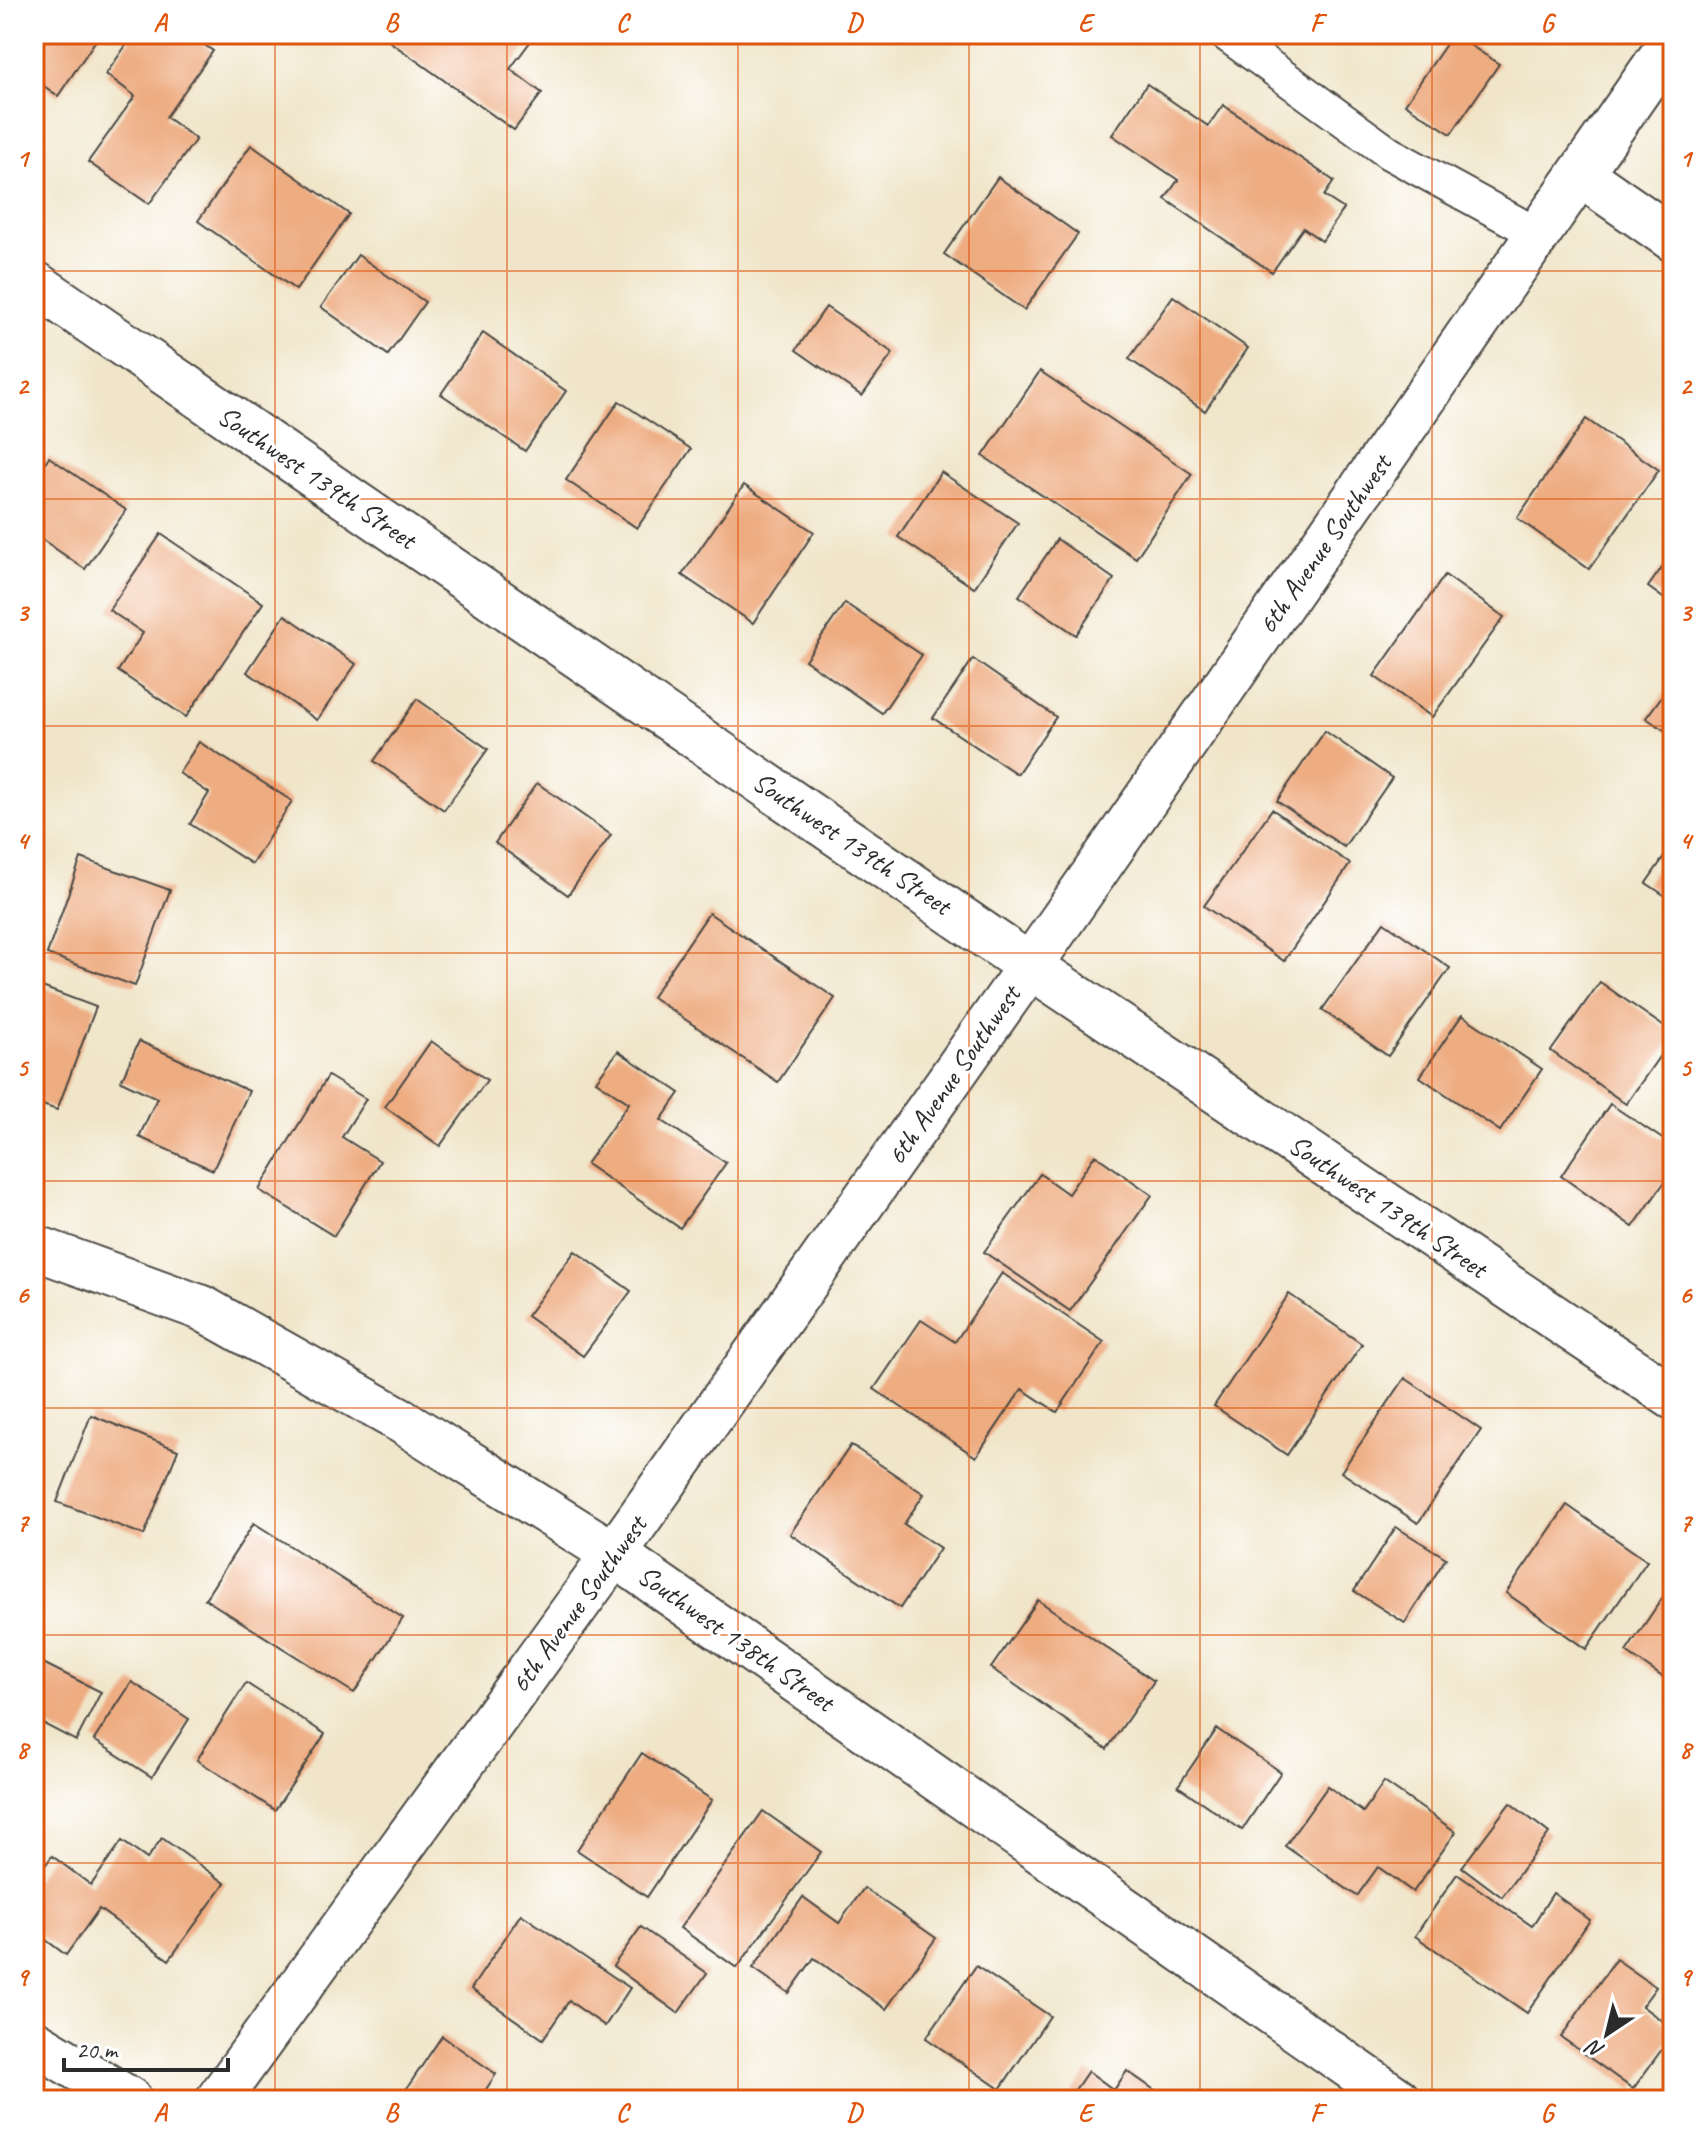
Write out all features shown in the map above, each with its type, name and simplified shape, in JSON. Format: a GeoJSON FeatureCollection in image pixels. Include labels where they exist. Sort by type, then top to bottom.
{"type":"FeatureCollection","features":[{"type":"Feature","properties":{"kind":"street","name":"6th Avenue Southwest"},"geometry":{"type":"LineString","coordinates":[[218,2100],[614,1554],[1030,966],[1673,40]]}},
{"type":"Feature","properties":{"kind":"street"},"geometry":{"type":"LineString","coordinates":[[1580,174],[1673,239]]}},
{"type":"Feature","properties":{"kind":"street","name":"Southwest 139th Street"},"geometry":{"type":"LineString","coordinates":[[34,283],[1030,966],[1673,1397]]}},
{"type":"Feature","properties":{"kind":"street","name":"Southwest 138th Street"},"geometry":{"type":"LineString","coordinates":[[34,1247],[202,1308],[402,1421],[614,1554],[1398,2100]]}},
{"type":"Feature","properties":{"kind":"street"},"geometry":{"type":"LineString","coordinates":[[34,2042],[130,2100]]}},
{"type":"Feature","properties":{"kind":"lane"},"geometry":{"type":"LineString","coordinates":[[1225,34],[1389,153],[1539,235]]}},
{"type":"Feature","properties":{"kind":"building"},"geometry":{"type":"Polygon","coordinates":[[[34,34],[100,34],[58,96],[34,79],[34,34]]]}},
{"type":"Feature","properties":{"kind":"building"},"geometry":{"type":"Polygon","coordinates":[[[134,34],[189,34],[213,51],[166,117],[196,139],[149,204],[88,162],[135,96],[106,74],[134,34]]]}},
{"type":"Feature","properties":{"kind":"building"},"geometry":{"type":"Polygon","coordinates":[[[379,34],[536,34],[510,69],[542,93],[514,130],[379,34]]]}},
{"type":"Feature","properties":{"kind":"building"},"geometry":{"type":"Polygon","coordinates":[[[1453,34],[1499,64],[1451,134],[1405,104],[1453,34]]]}},
{"type":"Feature","properties":{"kind":"building"},"geometry":{"type":"Polygon","coordinates":[[[1147,84],[1208,126],[1223,105],[1334,181],[1324,196],[1344,209],[1322,241],[1303,228],[1272,272],[1165,199],[1178,180],[1112,135],[1147,84]]]}},
{"type":"Feature","properties":{"kind":"building"},"geometry":{"type":"Polygon","coordinates":[[[251,145],[349,214],[296,290],[198,221],[251,145]]]}},
{"type":"Feature","properties":{"kind":"building"},"geometry":{"type":"Polygon","coordinates":[[[998,177],[1078,234],[1024,310],[944,254],[998,177]]]}},
{"type":"Feature","properties":{"kind":"building"},"geometry":{"type":"Polygon","coordinates":[[[358,255],[425,302],[388,355],[321,307],[358,255]]]}},
{"type":"Feature","properties":{"kind":"building"},"geometry":{"type":"Polygon","coordinates":[[[1173,296],[1248,348],[1205,411],[1129,359],[1173,296]]]}},
{"type":"Feature","properties":{"kind":"building"},"geometry":{"type":"Polygon","coordinates":[[[826,307],[893,353],[862,396],[796,350],[826,307]]]}},
{"type":"Feature","properties":{"kind":"building"},"geometry":{"type":"Polygon","coordinates":[[[483,333],[566,391],[525,451],[441,394],[483,333]]]}},
{"type":"Feature","properties":{"kind":"building"},"geometry":{"type":"Polygon","coordinates":[[[1040,371],[1192,474],[1136,558],[983,456],[1040,371]]]}},
{"type":"Feature","properties":{"kind":"building"},"geometry":{"type":"Polygon","coordinates":[[[619,401],[691,449],[637,528],[566,480],[619,401]]]}},
{"type":"Feature","properties":{"kind":"building"},"geometry":{"type":"Polygon","coordinates":[[[1586,419],[1659,470],[1589,569],[1517,518],[1586,419]]]}},
{"type":"Feature","properties":{"kind":"building"},"geometry":{"type":"Polygon","coordinates":[[[49,457],[126,510],[85,569],[34,534],[34,478],[49,457]]]}},
{"type":"Feature","properties":{"kind":"building"},"geometry":{"type":"Polygon","coordinates":[[[941,472],[1018,523],[974,588],[898,537],[941,472]]]}},
{"type":"Feature","properties":{"kind":"building"},"geometry":{"type":"Polygon","coordinates":[[[744,485],[814,532],[753,623],[682,575],[744,485]]]}},
{"type":"Feature","properties":{"kind":"building"},"geometry":{"type":"Polygon","coordinates":[[[161,534],[263,603],[186,717],[118,671],[143,633],[109,610],[161,534]]]}},
{"type":"Feature","properties":{"kind":"building"},"geometry":{"type":"Polygon","coordinates":[[[1057,539],[1114,579],[1076,635],[1019,596],[1057,539]]]}},
{"type":"Feature","properties":{"kind":"building"},"geometry":{"type":"Polygon","coordinates":[[[1673,552],[1673,605],[1648,587],[1673,552]]]}},
{"type":"Feature","properties":{"kind":"building"},"geometry":{"type":"Polygon","coordinates":[[[1445,575],[1504,617],[1432,717],[1374,676],[1445,575]]]}},
{"type":"Feature","properties":{"kind":"building"},"geometry":{"type":"Polygon","coordinates":[[[845,603],[922,655],[882,713],[805,660],[845,603]]]}},
{"type":"Feature","properties":{"kind":"building"},"geometry":{"type":"Polygon","coordinates":[[[285,615],[356,664],[317,720],[247,672],[285,615]]]}},
{"type":"Feature","properties":{"kind":"building"},"geometry":{"type":"Polygon","coordinates":[[[973,659],[1056,717],[1017,774],[933,718],[973,659]]]}},
{"type":"Feature","properties":{"kind":"building"},"geometry":{"type":"Polygon","coordinates":[[[1673,681],[1673,736],[1646,718],[1673,681]]]}},
{"type":"Feature","properties":{"kind":"building"},"geometry":{"type":"Polygon","coordinates":[[[417,699],[488,749],[444,810],[374,761],[417,699]]]}},
{"type":"Feature","properties":{"kind":"building"},"geometry":{"type":"Polygon","coordinates":[[[1325,731],[1392,778],[1344,847],[1277,801],[1325,731]]]}},
{"type":"Feature","properties":{"kind":"building"},"geometry":{"type":"Polygon","coordinates":[[[199,742],[292,801],[252,864],[190,824],[209,793],[179,773],[199,742]]]}},
{"type":"Feature","properties":{"kind":"building"},"geometry":{"type":"Polygon","coordinates":[[[537,783],[611,835],[568,895],[495,843],[537,783]]]}},
{"type":"Feature","properties":{"kind":"building"},"geometry":{"type":"Polygon","coordinates":[[[1272,809],[1350,864],[1284,961],[1204,906],[1272,809]]]}},
{"type":"Feature","properties":{"kind":"building"},"geometry":{"type":"Polygon","coordinates":[[[1673,844],[1673,901],[1646,883],[1673,844]]]}},
{"type":"Feature","properties":{"kind":"building"},"geometry":{"type":"Polygon","coordinates":[[[81,858],[170,890],[135,986],[47,954],[81,858]]]}},
{"type":"Feature","properties":{"kind":"building"},"geometry":{"type":"Polygon","coordinates":[[[709,913],[835,998],[778,1082],[652,997],[709,913]]]}},
{"type":"Feature","properties":{"kind":"building"},"geometry":{"type":"Polygon","coordinates":[[[1384,922],[1450,968],[1388,1056],[1322,1010],[1384,922]]]}},
{"type":"Feature","properties":{"kind":"building"},"geometry":{"type":"Polygon","coordinates":[[[1600,982],[1673,1033],[1626,1104],[1551,1051],[1600,982]]]}},
{"type":"Feature","properties":{"kind":"building"},"geometry":{"type":"Polygon","coordinates":[[[34,984],[96,1007],[57,1110],[34,1102],[34,984]]]}},
{"type":"Feature","properties":{"kind":"building"},"geometry":{"type":"Polygon","coordinates":[[[1462,1015],[1542,1069],[1500,1131],[1420,1077],[1462,1015]]]}},
{"type":"Feature","properties":{"kind":"building"},"geometry":{"type":"Polygon","coordinates":[[[139,1041],[249,1091],[213,1170],[139,1137],[157,1098],[121,1081],[139,1041]]]}},
{"type":"Feature","properties":{"kind":"building"},"geometry":{"type":"Polygon","coordinates":[[[431,1041],[487,1080],[440,1146],[385,1107],[431,1041]]]}},
{"type":"Feature","properties":{"kind":"building"},"geometry":{"type":"Polygon","coordinates":[[[618,1051],[680,1093],[661,1120],[726,1163],[680,1228],[586,1164],[629,1103],[596,1081],[618,1051]]]}},
{"type":"Feature","properties":{"kind":"building"},"geometry":{"type":"Polygon","coordinates":[[[328,1076],[366,1099],[342,1137],[380,1161],[334,1236],[259,1190],[328,1076]]]}},
{"type":"Feature","properties":{"kind":"building"},"geometry":{"type":"Polygon","coordinates":[[[1610,1104],[1673,1146],[1673,1170],[1633,1227],[1561,1176],[1610,1104]]]}},
{"type":"Feature","properties":{"kind":"building"},"geometry":{"type":"Polygon","coordinates":[[[1095,1155],[1152,1195],[1070,1311],[984,1252],[1040,1174],[1068,1194],[1095,1155]]]}},
{"type":"Feature","properties":{"kind":"building"},"geometry":{"type":"Polygon","coordinates":[[[575,1251],[631,1291],[583,1356],[527,1316],[575,1251]]]}},
{"type":"Feature","properties":{"kind":"building"},"geometry":{"type":"Polygon","coordinates":[[[1002,1273],[1104,1342],[1057,1412],[1022,1389],[976,1457],[874,1389],[921,1320],[955,1342],[1002,1273]]]}},
{"type":"Feature","properties":{"kind":"building"},"geometry":{"type":"Polygon","coordinates":[[[1289,1294],[1362,1344],[1287,1455],[1214,1406],[1289,1294]]]}},
{"type":"Feature","properties":{"kind":"building"},"geometry":{"type":"Polygon","coordinates":[[[1405,1378],[1481,1430],[1418,1523],[1341,1472],[1405,1378]]]}},
{"type":"Feature","properties":{"kind":"building"},"geometry":{"type":"Polygon","coordinates":[[[91,1415],[178,1450],[144,1535],[57,1502],[91,1415]]]}},
{"type":"Feature","properties":{"kind":"building"},"geometry":{"type":"Polygon","coordinates":[[[851,1445],[924,1494],[904,1524],[940,1548],[900,1608],[790,1534],[851,1445]]]}},
{"type":"Feature","properties":{"kind":"building"},"geometry":{"type":"Polygon","coordinates":[[[1567,1505],[1647,1561],[1586,1649],[1506,1593],[1567,1505]]]}},
{"type":"Feature","properties":{"kind":"building"},"geometry":{"type":"Polygon","coordinates":[[[254,1523],[403,1618],[354,1693],[205,1599],[254,1523]]]}},
{"type":"Feature","properties":{"kind":"building"},"geometry":{"type":"Polygon","coordinates":[[[1396,1527],[1446,1558],[1405,1623],[1354,1591],[1396,1527]]]}},
{"type":"Feature","properties":{"kind":"building"},"geometry":{"type":"Polygon","coordinates":[[[1673,1582],[1673,1684],[1626,1652],[1673,1582]]]}},
{"type":"Feature","properties":{"kind":"building"},"geometry":{"type":"Polygon","coordinates":[[[1038,1600],[1154,1681],[1107,1749],[991,1668],[1038,1600]]]}},
{"type":"Feature","properties":{"kind":"building"},"geometry":{"type":"Polygon","coordinates":[[[41,1662],[101,1692],[76,1741],[34,1719],[34,1675],[41,1662]]]}},
{"type":"Feature","properties":{"kind":"building"},"geometry":{"type":"Polygon","coordinates":[[[132,1682],[189,1719],[152,1777],[94,1740],[132,1682]]]}},
{"type":"Feature","properties":{"kind":"building"},"geometry":{"type":"Polygon","coordinates":[[[246,1683],[325,1734],[275,1810],[197,1760],[246,1683]]]}},
{"type":"Feature","properties":{"kind":"building"},"geometry":{"type":"Polygon","coordinates":[[[1217,1729],[1281,1772],[1242,1830],[1178,1786],[1217,1729]]]}},
{"type":"Feature","properties":{"kind":"building"},"geometry":{"type":"Polygon","coordinates":[[[642,1753],[712,1800],[647,1897],[577,1850],[642,1753]]]}},
{"type":"Feature","properties":{"kind":"building"},"geometry":{"type":"Polygon","coordinates":[[[1384,1782],[1456,1832],[1413,1892],[1378,1867],[1357,1896],[1285,1846],[1328,1786],[1363,1812],[1384,1782]]]}},
{"type":"Feature","properties":{"kind":"building"},"geometry":{"type":"Polygon","coordinates":[[[1510,1803],[1549,1833],[1502,1897],[1462,1867],[1510,1803]]]}},
{"type":"Feature","properties":{"kind":"building"},"geometry":{"type":"Polygon","coordinates":[[[763,1811],[821,1852],[737,1968],[680,1928],[763,1811]]]}},
{"type":"Feature","properties":{"kind":"building"},"geometry":{"type":"Polygon","coordinates":[[[162,1838],[225,1883],[169,1960],[99,1909],[66,1955],[34,1931],[34,1881],[52,1856],[91,1885],[122,1841],[147,1859],[162,1838]]]}},
{"type":"Feature","properties":{"kind":"building"},"geometry":{"type":"Polygon","coordinates":[[[1457,1874],[1532,1926],[1553,1893],[1590,1920],[1527,2013],[1415,1936],[1457,1874]]]}},
{"type":"Feature","properties":{"kind":"building"},"geometry":{"type":"Polygon","coordinates":[[[864,1888],[936,1938],[886,2009],[814,1958],[789,1993],[753,1968],[803,1897],[839,1923],[864,1888]]]}},
{"type":"Feature","properties":{"kind":"building"},"geometry":{"type":"Polygon","coordinates":[[[521,1914],[630,1988],[605,2026],[569,2001],[543,2039],[471,1989],[521,1914]]]}},
{"type":"Feature","properties":{"kind":"building"},"geometry":{"type":"Polygon","coordinates":[[[641,1927],[707,1973],[678,2013],[613,1966],[641,1927]]]}},
{"type":"Feature","properties":{"kind":"building"},"geometry":{"type":"Polygon","coordinates":[[[1616,1959],[1656,1987],[1642,2006],[1673,2029],[1673,2034],[1633,2089],[1561,2037],[1616,1959]]]}},
{"type":"Feature","properties":{"kind":"building"},"geometry":{"type":"Polygon","coordinates":[[[976,1966],[1050,2016],[1000,2089],[926,2038],[976,1966]]]}},
{"type":"Feature","properties":{"kind":"building"},"geometry":{"type":"Polygon","coordinates":[[[442,2036],[496,2074],[479,2100],[399,2100],[442,2036]]]}},
{"type":"Feature","properties":{"kind":"building"},"geometry":{"type":"Polygon","coordinates":[[[1088,2071],[1114,2090],[1127,2071],[1169,2100],[1068,2100],[1088,2071]]]}}]}
